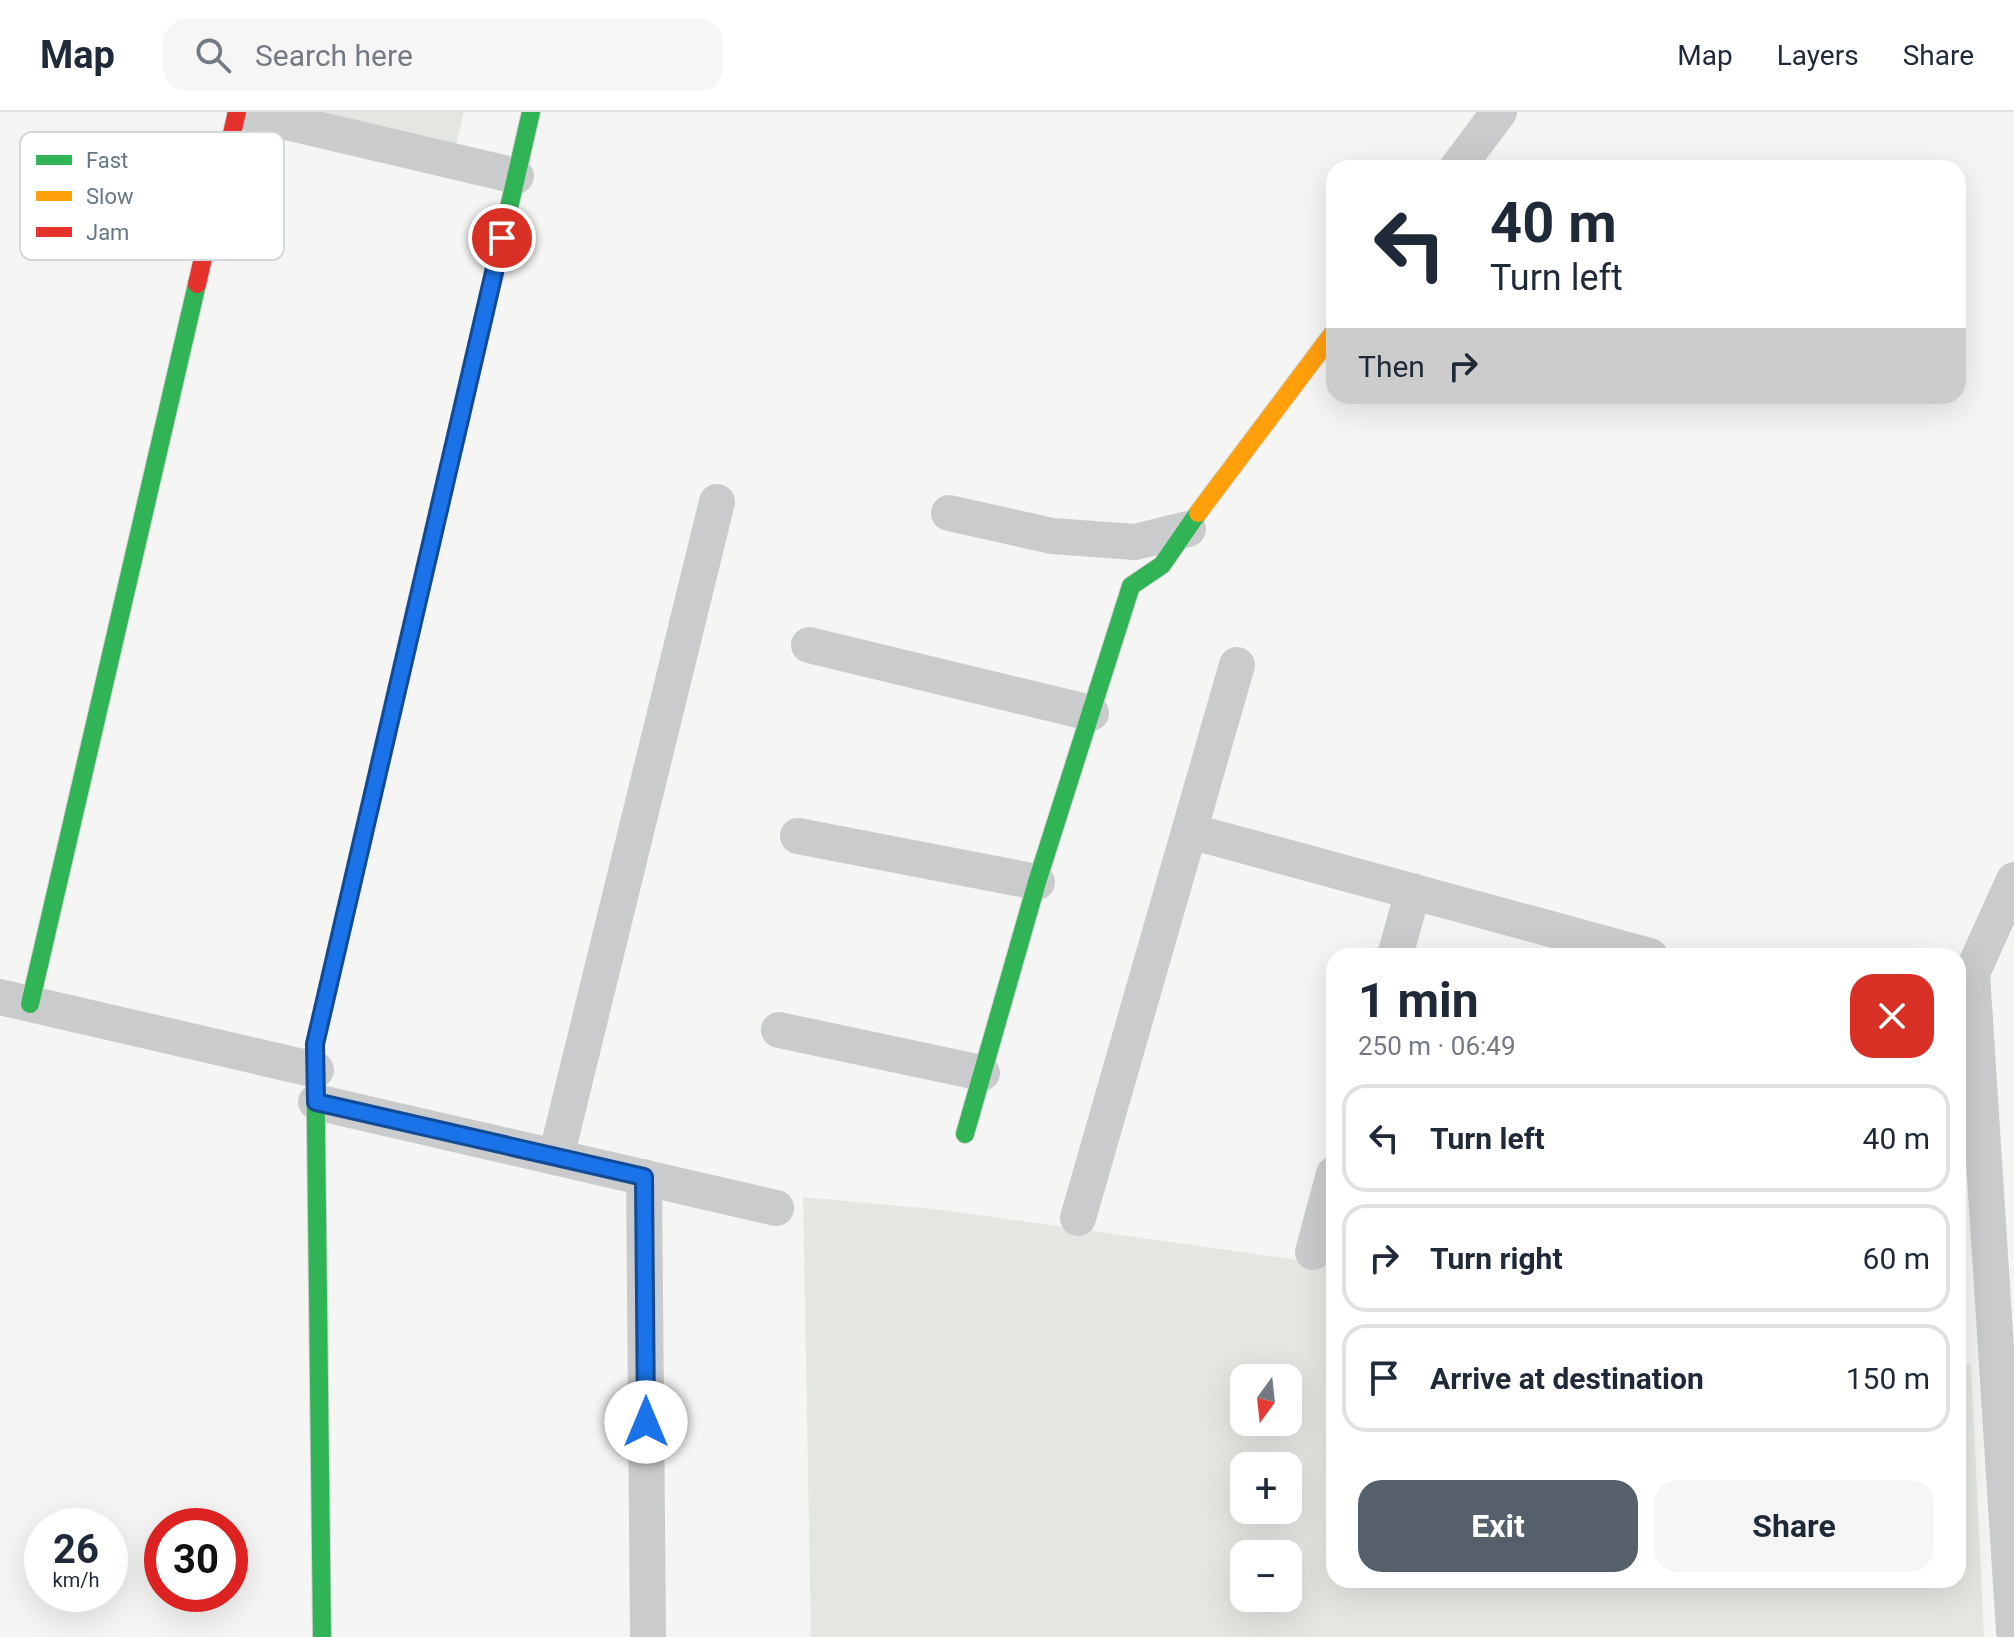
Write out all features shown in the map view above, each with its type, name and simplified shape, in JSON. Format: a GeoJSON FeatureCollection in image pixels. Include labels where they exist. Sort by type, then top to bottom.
{"type":"FeatureCollection","features":[{"type":"Feature","properties":{"kind":"street"},"geometry":{"type":"LineString","coordinates":[[232,132],[237,112]]}},
{"type":"Feature","properties":{"kind":"street"},"geometry":{"type":"LineString","coordinates":[[244,112],[516,176]]}},
{"type":"Feature","properties":{"kind":"street"},"geometry":{"type":"LineString","coordinates":[[322,1637],[315,1044],[531,112]]}},
{"type":"Feature","properties":{"kind":"street"},"geometry":{"type":"LineString","coordinates":[[1463,160],[1499,112]]}},
{"type":"Feature","properties":{"kind":"street"},"geometry":{"type":"LineString","coordinates":[[200,260],[15,1001],[556,1157],[776,1208]]}},
{"type":"Feature","properties":{"kind":"street"},"geometry":{"type":"LineString","coordinates":[[965,1134],[1037,882],[1131,586],[1162,565],[1326,343]]}},
{"type":"Feature","properties":{"kind":"street"},"geometry":{"type":"LineString","coordinates":[[556,1157],[717,502]]}},
{"type":"Feature","properties":{"kind":"street"},"geometry":{"type":"LineString","coordinates":[[949,513],[1052,536],[1135,542],[1188,529]]}},
{"type":"Feature","properties":{"kind":"street"},"geometry":{"type":"LineString","coordinates":[[809,645],[1091,713]]}},
{"type":"Feature","properties":{"kind":"street"},"geometry":{"type":"LineString","coordinates":[[1078,1218],[1237,665]]}},
{"type":"Feature","properties":{"kind":"street"},"geometry":{"type":"LineString","coordinates":[[1190,831],[1413,891],[1591,948]]}},
{"type":"Feature","properties":{"kind":"street"},"geometry":{"type":"LineString","coordinates":[[798,836],[1037,882]]}},
{"type":"Feature","properties":{"kind":"street"},"geometry":{"type":"LineString","coordinates":[[2014,880],[1972,973],[1967,1042],[2014,1631]]}},
{"type":"Feature","properties":{"kind":"street"},"geometry":{"type":"LineString","coordinates":[[1397,948],[1413,891]]}},
{"type":"Feature","properties":{"kind":"street"},"geometry":{"type":"LineString","coordinates":[[779,1030],[982,1073]]}},
{"type":"Feature","properties":{"kind":"street"},"geometry":{"type":"LineString","coordinates":[[644,1177],[648,1637]]}},
{"type":"Feature","properties":{"kind":"street"},"geometry":{"type":"LineString","coordinates":[[1313,1252],[1326,1204]]}},
{"type":"Feature","properties":{"kind":"shaded area"},"geometry":{"type":"Polygon","coordinates":[[[316,112],[464,112],[456,145],[316,112]]]}},
{"type":"Feature","properties":{"kind":"shaded area"},"geometry":{"type":"Polygon","coordinates":[[[803,1197],[943,1210],[1326,1264],[1326,1588],[1966,1588],[1966,1364],[1971,1365],[1984,1637],[811,1637],[803,1197]]]}},
{"type":"Feature","properties":{"kind":"traffic: fast"},"geometry":{"type":"LineString","coordinates":[[502,238],[531,112]]}},
{"type":"Feature","properties":{"kind":"traffic: fast"},"geometry":{"type":"LineString","coordinates":[[30,1004],[197,284]]}},
{"type":"Feature","properties":{"kind":"traffic: fast"},"geometry":{"type":"LineString","coordinates":[[965,1134],[1037,882],[1131,586],[1162,565],[1198,513]]}},
{"type":"Feature","properties":{"kind":"traffic: fast"},"geometry":{"type":"LineString","coordinates":[[322,1637],[315,1044],[360,848]]}},
{"type":"Feature","properties":{"kind":"traffic: slow"},"geometry":{"type":"LineString","coordinates":[[415,611],[502,238]]}},
{"type":"Feature","properties":{"kind":"traffic: slow"},"geometry":{"type":"LineString","coordinates":[[1198,513],[1326,343]]}},
{"type":"Feature","properties":{"kind":"traffic: jam"},"geometry":{"type":"LineString","coordinates":[[232,132],[237,112]]}},
{"type":"Feature","properties":{"kind":"traffic: jam"},"geometry":{"type":"LineString","coordinates":[[197,284],[203,260]]}},
{"type":"Feature","properties":{"kind":"traffic: jam"},"geometry":{"type":"LineString","coordinates":[[360,848],[415,611]]}},
{"type":"Feature","properties":{"kind":"route"},"geometry":{"type":"LineString","coordinates":[[502,238],[315,1044],[316,1102],[644,1177],[646,1422]]}}]}
